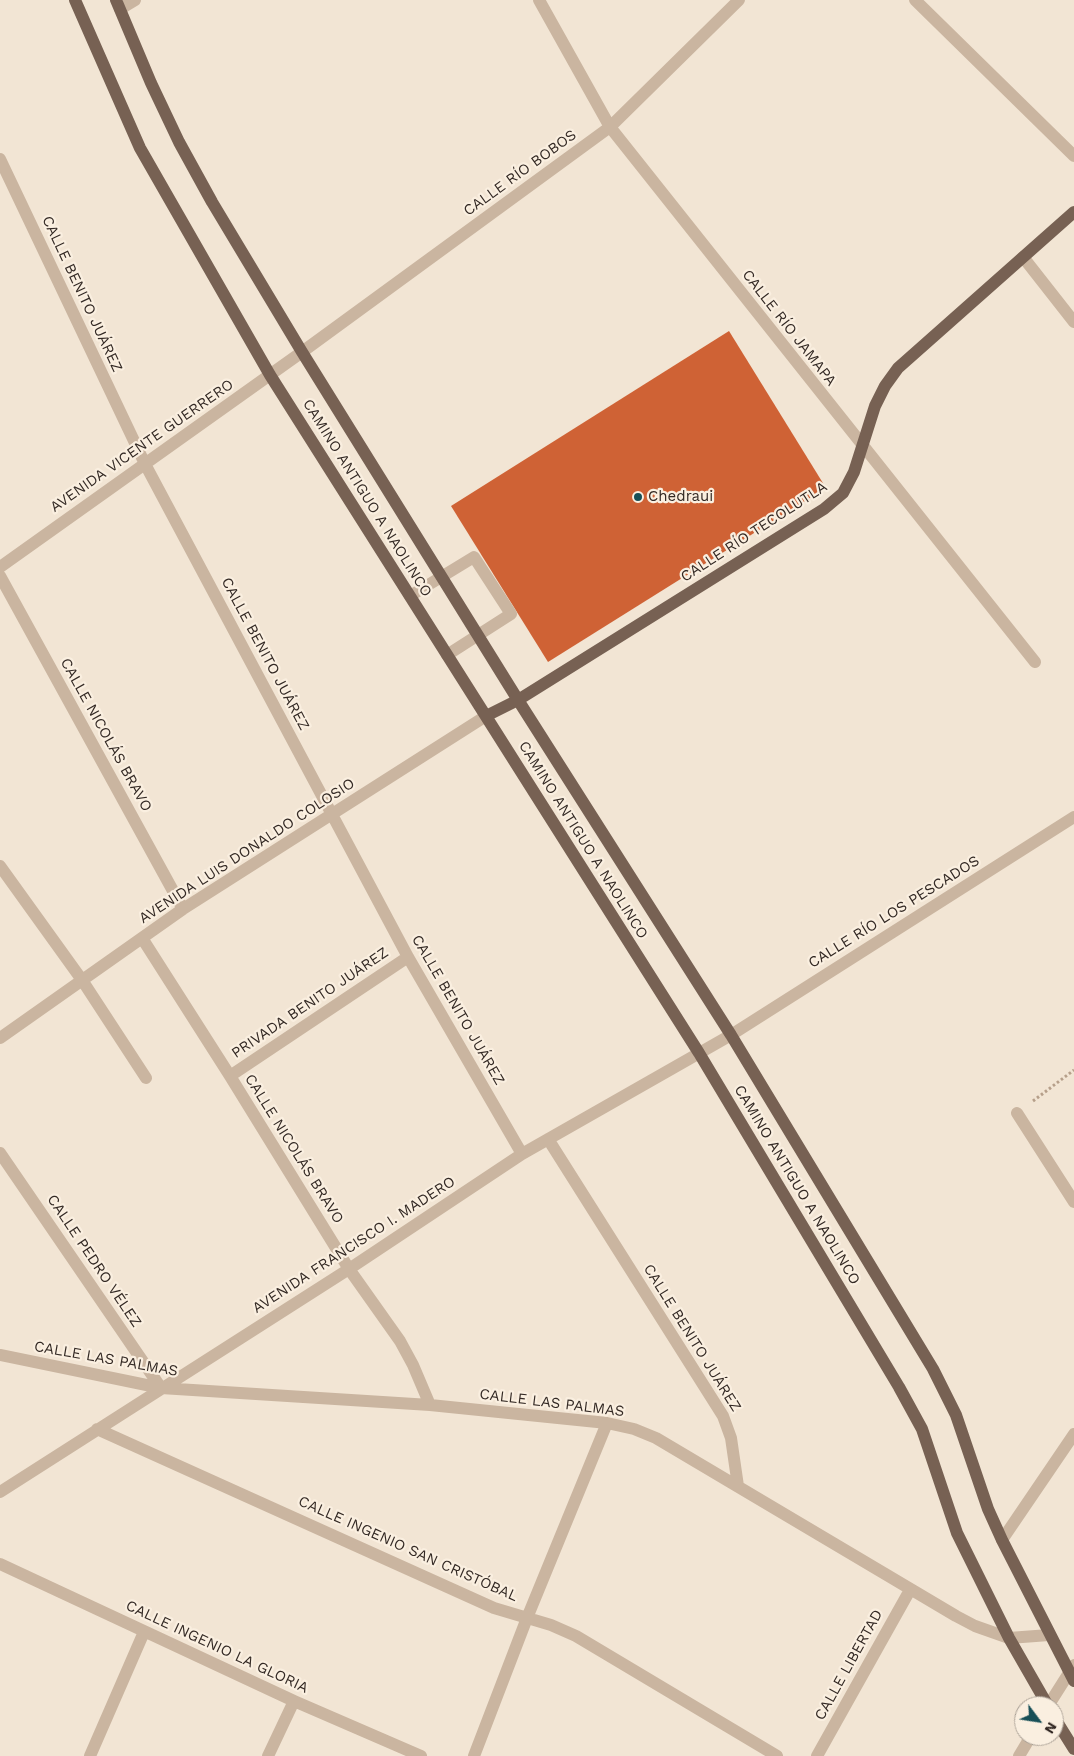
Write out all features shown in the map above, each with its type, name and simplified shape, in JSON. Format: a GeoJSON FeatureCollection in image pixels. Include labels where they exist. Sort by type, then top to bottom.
{"type":"FeatureCollection","features":[{"type":"Feature","properties":{"kind":"main road","name":"CAMINO ANTIGUO A NAOLINCO"},"geometry":{"type":"LineString","coordinates":[[74,0],[140,148],[270,375],[699,1053],[889,1370],[922,1429],[957,1533],[1009,1638],[1042,1696]]}},
{"type":"Feature","properties":{"kind":"main road","name":"CAMINO ANTIGUO A NAOLINCO"},"geometry":{"type":"LineString","coordinates":[[118,4],[178,142],[302,352],[444,577],[518,700],[731,1035],[933,1369],[956,1415],[988,1509],[1002,1540],[1049,1634],[1072,1673]]}},
{"type":"Feature","properties":{"kind":"main road","name":"CALLE RÍO TECOLUTLA"},"geometry":{"type":"LineString","coordinates":[[518,700],[824,509],[843,493],[854,472],[875,406],[885,386],[898,368],[1074,212]]}},
{"type":"Feature","properties":{"kind":"main road","name":"AVENIDA LUIS DONALDO COLOSIO"},"geometry":{"type":"LineString","coordinates":[[486,716],[518,700]]}},
{"type":"Feature","properties":{"kind":"main road"},"geometry":{"type":"LineString","coordinates":[[1064,1733],[1074,1750]]}},
{"type":"Feature","properties":{"kind":"street"},"geometry":{"type":"LineString","coordinates":[[118,4],[135,0]]}},
{"type":"Feature","properties":{"kind":"street","name":"CALLE RÍO JAMAPA"},"geometry":{"type":"LineString","coordinates":[[539,0],[610,127],[862,447],[1035,662]]}},
{"type":"Feature","properties":{"kind":"street","name":"CALLE RÍO BOBOS"},"geometry":{"type":"LineString","coordinates":[[302,352],[610,127],[739,0]]}},
{"type":"Feature","properties":{"kind":"street"},"geometry":{"type":"LineString","coordinates":[[915,0],[1074,156]]}},
{"type":"Feature","properties":{"kind":"street","name":"CALLE BENITO JUÁREZ"},"geometry":{"type":"LineString","coordinates":[[0,159],[145,464],[408,957],[522,1154]]}},
{"type":"Feature","properties":{"kind":"street"},"geometry":{"type":"LineString","coordinates":[[1023,257],[1074,322]]}},
{"type":"Feature","properties":{"kind":"street","name":"AVENIDA VICENTE GUERRERO"},"geometry":{"type":"LineString","coordinates":[[0,567],[302,352]]}},
{"type":"Feature","properties":{"kind":"street"},"geometry":{"type":"LineString","coordinates":[[410,596],[444,577],[474,556],[511,614],[447,655]]}},
{"type":"Feature","properties":{"kind":"street","name":"CALLE NICOLÁS BRAVO"},"geometry":{"type":"LineString","coordinates":[[0,576],[183,909]]}},
{"type":"Feature","properties":{"kind":"street","name":"AVENIDA LUIS DONALDO COLOSIO"},"geometry":{"type":"LineString","coordinates":[[0,1038],[183,909],[486,716]]}},
{"type":"Feature","properties":{"kind":"street","name":"CALLE RÍO LOS PESCADOS"},"geometry":{"type":"LineString","coordinates":[[731,1035],[1074,817]]}},
{"type":"Feature","properties":{"kind":"street"},"geometry":{"type":"LineString","coordinates":[[0,866],[82,980],[146,1078]]}},
{"type":"Feature","properties":{"kind":"street","name":"CALLE NICOLÁS BRAVO"},"geometry":{"type":"LineString","coordinates":[[142,938],[349,1269],[400,1341],[413,1365],[430,1405]]}},
{"type":"Feature","properties":{"kind":"street","name":"PRIVADA BENITO JUÁREZ"},"geometry":{"type":"LineString","coordinates":[[230,1076],[408,957]]}},
{"type":"Feature","properties":{"kind":"street","name":"AVENIDA FRANCISCO I. MADERO"},"geometry":{"type":"LineString","coordinates":[[0,1492],[349,1269],[522,1154],[731,1035]]}},
{"type":"Feature","properties":{"kind":"street"},"geometry":{"type":"LineString","coordinates":[[1017,1113],[1074,1202]]}},
{"type":"Feature","properties":{"kind":"street","name":"CALLE BENITO JUÁREZ"},"geometry":{"type":"LineString","coordinates":[[548,1139],[723,1416],[731,1438],[738,1486]]}},
{"type":"Feature","properties":{"kind":"street","name":"CALLE PEDRO VÉLEZ"},"geometry":{"type":"LineString","coordinates":[[0,1153],[161,1388]]}},
{"type":"Feature","properties":{"kind":"street","name":"CALLE LAS PALMAS"},"geometry":{"type":"LineString","coordinates":[[0,1355],[161,1388],[430,1405],[607,1423],[634,1430],[656,1438],[910,1590],[962,1619],[1009,1638],[1049,1634]]}},
{"type":"Feature","properties":{"kind":"street"},"geometry":{"type":"LineString","coordinates":[[474,1756],[527,1618],[607,1423]]}},
{"type":"Feature","properties":{"kind":"street","name":"CALLE INGENIO SAN CRISTÓBAL"},"geometry":{"type":"LineString","coordinates":[[97,1429],[494,1608],[551,1625],[576,1636],[777,1756]]}},
{"type":"Feature","properties":{"kind":"street"},"geometry":{"type":"LineString","coordinates":[[1002,1540],[1074,1434]]}},
{"type":"Feature","properties":{"kind":"street","name":"CALLE INGENIO LA GLORIA"},"geometry":{"type":"LineString","coordinates":[[0,1564],[294,1701],[421,1756]]}},
{"type":"Feature","properties":{"kind":"street","name":"CALLE LIBERTAD"},"geometry":{"type":"LineString","coordinates":[[817,1756],[910,1590]]}},
{"type":"Feature","properties":{"kind":"street"},"geometry":{"type":"LineString","coordinates":[[90,1756],[144,1632]]}},
{"type":"Feature","properties":{"kind":"street"},"geometry":{"type":"LineString","coordinates":[[1055,1696],[1072,1673]]}},
{"type":"Feature","properties":{"kind":"street"},"geometry":{"type":"LineString","coordinates":[[268,1756],[294,1701]]}},
{"type":"Feature","properties":{"kind":"path"},"geometry":{"type":"LineString","coordinates":[[1017,1113],[1074,1070]]}},
{"type":"Feature","properties":{"kind":"building","name":"Chedraui"},"geometry":{"type":"Polygon","coordinates":[[[729,331],[826,488],[548,662],[451,506],[729,331]]]}},
{"type":"Feature","properties":{"kind":"place","name":"Chedraui"},"geometry":{"type":"Point","coordinates":[638,497]}}]}
